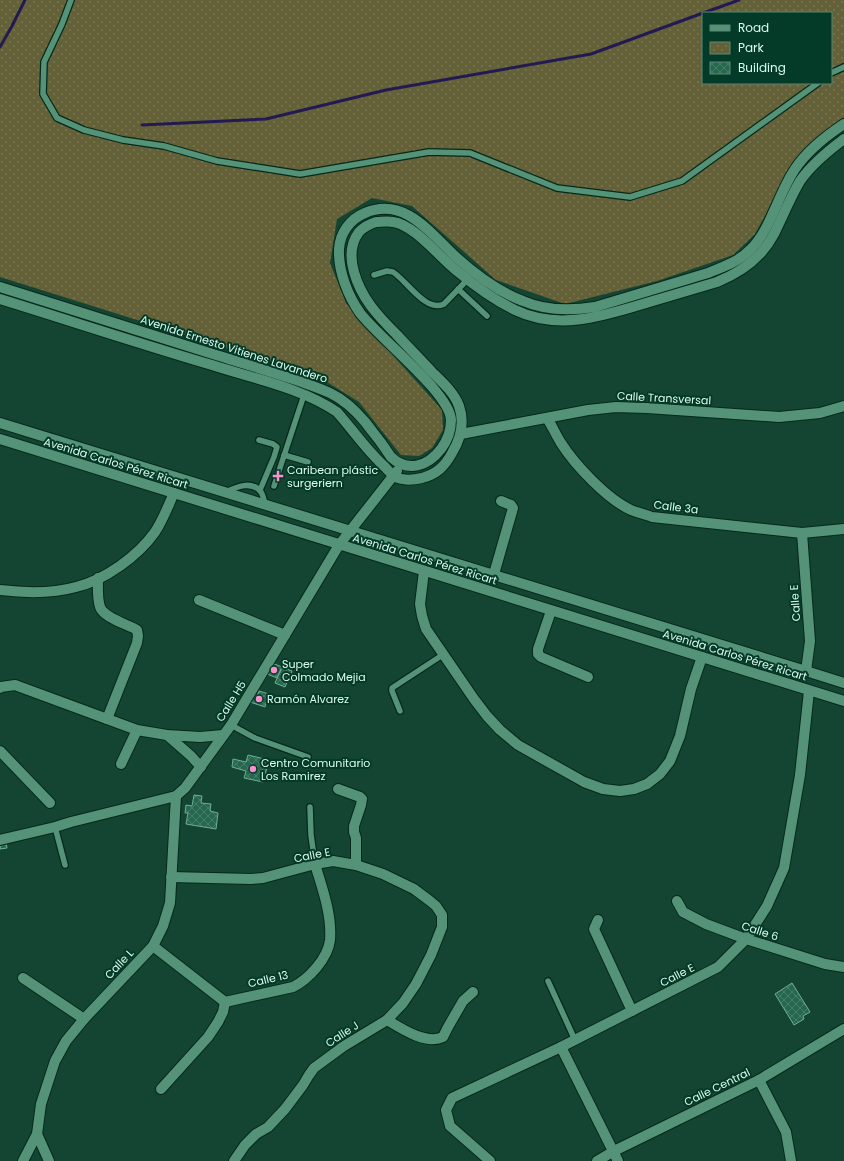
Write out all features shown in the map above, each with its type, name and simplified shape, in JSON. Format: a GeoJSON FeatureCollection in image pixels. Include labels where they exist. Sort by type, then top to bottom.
{"type":"FeatureCollection","features":[{"type":"Feature","properties":{"kind":"street"},"geometry":{"type":"LineString","coordinates":[[401,464],[415,466],[425,463],[436,455],[443,446],[449,434],[451,419],[448,408],[438,394],[362,315],[355,304],[341,269],[339,256],[340,243],[344,231],[351,221],[376,209],[390,209],[403,212],[415,218],[425,226],[459,259],[480,276],[494,286],[524,302],[554,310],[595,307],[723,267],[751,250],[759,239],[795,169],[820,142],[844,124]]}},
{"type":"Feature","properties":{"kind":"street"},"geometry":{"type":"LineString","coordinates":[[394,476],[401,479],[411,480],[431,476],[438,471],[447,462],[454,450],[461,434],[462,424],[458,404],[454,396],[383,321],[370,306],[362,293],[352,265],[351,253],[358,233],[364,227],[372,223],[393,222],[409,228],[468,280],[516,311],[545,319],[565,321],[587,319],[605,315],[728,277],[746,267],[762,252],[774,234],[800,181],[808,171],[844,139]]}},
{"type":"Feature","properties":{"kind":"street"},"geometry":{"type":"LineString","coordinates":[[723,267],[728,277]]}},
{"type":"Feature","properties":{"kind":"street","name":"Avenida Ernesto Vitienes Lavandero"},"geometry":{"type":"LineString","coordinates":[[0,287],[257,367],[329,392],[351,407],[364,421],[391,457],[401,464]]}},
{"type":"Feature","properties":{"kind":"street","name":"Avenida Ernesto Vitienes Lavandero"},"geometry":{"type":"LineString","coordinates":[[0,299],[304,395],[330,407],[337,412],[377,460],[394,476]]}},
{"type":"Feature","properties":{"kind":"street"},"geometry":{"type":"LineString","coordinates":[[448,408],[458,404]]}},
{"type":"Feature","properties":{"kind":"street","name":"Calle Transversal"},"geometry":{"type":"LineString","coordinates":[[461,434],[588,410],[616,407],[779,417],[820,413],[844,406]]}},
{"type":"Feature","properties":{"kind":"street","name":"Calle 3a"},"geometry":{"type":"LineString","coordinates":[[547,418],[561,443],[580,468],[615,500],[631,510],[652,516],[802,533],[844,529]]}},
{"type":"Feature","properties":{"kind":"street","name":"Avenida Carlos Pérez Ricart"},"geometry":{"type":"LineString","coordinates":[[0,423],[352,530],[844,684]]}},
{"type":"Feature","properties":{"kind":"street","name":"Avenida Carlos Pérez Ricart"},"geometry":{"type":"LineString","coordinates":[[0,439],[844,701]]}},
{"type":"Feature","properties":{"kind":"street","name":"Calle H5"},"geometry":{"type":"LineString","coordinates":[[176,796],[185,788],[231,725],[339,544],[352,530],[394,476],[401,464]]}},
{"type":"Feature","properties":{"kind":"street"},"geometry":{"type":"LineString","coordinates":[[0,590],[25,593],[57,591],[77,587],[98,578],[121,565],[136,553],[146,542],[162,519],[174,493]]}},
{"type":"Feature","properties":{"kind":"street"},"geometry":{"type":"LineString","coordinates":[[494,574],[513,508],[511,505],[501,501]]}},
{"type":"Feature","properties":{"kind":"street","name":"Calle E"},"geometry":{"type":"LineString","coordinates":[[802,533],[810,641],[806,671]]}},
{"type":"Feature","properties":{"kind":"street"},"geometry":{"type":"LineString","coordinates":[[424,571],[420,604],[426,629],[487,716],[500,730],[518,745],[584,782],[603,789],[620,791],[634,789],[647,784],[660,774],[670,761],[680,736],[691,689],[702,657]]}},
{"type":"Feature","properties":{"kind":"street"},"geometry":{"type":"LineString","coordinates":[[98,578],[100,607],[111,617],[137,630],[138,636],[137,643],[107,719]]}},
{"type":"Feature","properties":{"kind":"street"},"geometry":{"type":"LineString","coordinates":[[199,600],[285,635]]}},
{"type":"Feature","properties":{"kind":"street"},"geometry":{"type":"LineString","coordinates":[[551,611],[538,649],[538,654],[541,658],[588,677]]}},
{"type":"Feature","properties":{"kind":"street"},"geometry":{"type":"LineString","coordinates":[[0,688],[15,685],[137,730],[167,735],[200,737],[223,735]]}},
{"type":"Feature","properties":{"kind":"street","name":"Calle E"},"geometry":{"type":"LineString","coordinates":[[490,1161],[450,1126],[446,1110],[452,1098],[562,1047],[718,967],[746,939],[767,906],[784,868],[800,775],[809,691]]}},
{"type":"Feature","properties":{"kind":"street"},"geometry":{"type":"LineString","coordinates":[[121,764],[137,730]]}},
{"type":"Feature","properties":{"kind":"street"},"geometry":{"type":"LineString","coordinates":[[167,735],[201,767]]}},
{"type":"Feature","properties":{"kind":"street"},"geometry":{"type":"LineString","coordinates":[[0,751],[50,803]]}},
{"type":"Feature","properties":{"kind":"street"},"geometry":{"type":"LineString","coordinates":[[338,789],[362,799],[354,826],[356,838],[356,865]]}},
{"type":"Feature","properties":{"kind":"street"},"geometry":{"type":"LineString","coordinates":[[0,840],[176,796]]}},
{"type":"Feature","properties":{"kind":"street","name":"Calle L"},"geometry":{"type":"LineString","coordinates":[[23,1161],[37,1134],[41,1104],[55,1061],[66,1041],[84,1019],[153,946],[163,926],[170,903],[176,796]]}},
{"type":"Feature","properties":{"kind":"street","name":"Calle E"},"geometry":{"type":"LineString","coordinates":[[172,877],[251,879],[263,878],[315,864],[333,862],[356,865],[383,874],[414,889],[430,901],[442,915]]}},
{"type":"Feature","properties":{"kind":"street","name":"Calle 13"},"geometry":{"type":"LineString","coordinates":[[225,1002],[293,987],[302,982],[317,968],[330,941],[328,913],[315,864]]}},
{"type":"Feature","properties":{"kind":"street","name":"Calle 6"},"geometry":{"type":"LineString","coordinates":[[677,901],[683,912],[706,924],[746,939],[825,964],[844,967]]}},
{"type":"Feature","properties":{"kind":"street","name":"Calle J"},"geometry":{"type":"LineString","coordinates":[[234,1161],[245,1145],[256,1134],[268,1126],[285,1109],[303,1086],[314,1068],[344,1046],[386,1020],[403,1003],[416,984],[431,955],[442,927],[442,915]]}},
{"type":"Feature","properties":{"kind":"street"},"geometry":{"type":"LineString","coordinates":[[598,920],[594,929],[632,1011]]}},
{"type":"Feature","properties":{"kind":"street"},"geometry":{"type":"LineString","coordinates":[[153,946],[225,1002],[218,1022],[208,1037],[161,1089]]}},
{"type":"Feature","properties":{"kind":"street"},"geometry":{"type":"LineString","coordinates":[[23,978],[84,1019]]}},
{"type":"Feature","properties":{"kind":"street"},"geometry":{"type":"LineString","coordinates":[[386,1020],[408,1032],[424,1038],[438,1039],[443,1037],[463,1001],[474,992]]}},
{"type":"Feature","properties":{"kind":"street","name":"Calle Central"},"geometry":{"type":"LineString","coordinates":[[597,1161],[614,1151],[759,1080],[844,1029]]}},
{"type":"Feature","properties":{"kind":"street"},"geometry":{"type":"LineString","coordinates":[[562,1047],[618,1161]]}},
{"type":"Feature","properties":{"kind":"street"},"geometry":{"type":"LineString","coordinates":[[759,1080],[786,1132],[791,1161]]}},
{"type":"Feature","properties":{"kind":"street"},"geometry":{"type":"LineString","coordinates":[[37,1134],[49,1161]]}},
{"type":"Feature","properties":{"kind":"lane"},"geometry":{"type":"LineString","coordinates":[[72,0],[44,62],[43,94],[57,118],[84,130],[123,140],[164,146],[217,160],[300,174],[429,152],[470,153],[557,188],[630,197],[682,181],[817,84]]}},
{"type":"Feature","properties":{"kind":"lane"},"geometry":{"type":"LineString","coordinates":[[832,73],[844,67]]}},
{"type":"Feature","properties":{"kind":"lane"},"geometry":{"type":"LineString","coordinates":[[374,275],[387,271],[393,272],[420,298],[433,306],[440,306],[444,304],[468,280]]}},
{"type":"Feature","properties":{"kind":"lane"},"geometry":{"type":"LineString","coordinates":[[458,289],[487,316]]}},
{"type":"Feature","properties":{"kind":"lane"},"geometry":{"type":"LineString","coordinates":[[274,486],[304,395]]}},
{"type":"Feature","properties":{"kind":"lane"},"geometry":{"type":"LineString","coordinates":[[260,440],[273,444],[277,447],[274,458],[260,490]]}},
{"type":"Feature","properties":{"kind":"lane"},"geometry":{"type":"LineString","coordinates":[[284,455],[308,462]]}},
{"type":"Feature","properties":{"kind":"lane"},"geometry":{"type":"LineString","coordinates":[[226,492],[242,485],[256,487],[260,490],[265,504]]}},
{"type":"Feature","properties":{"kind":"lane"},"geometry":{"type":"LineString","coordinates":[[400,711],[392,688],[444,654]]}},
{"type":"Feature","properties":{"kind":"lane"},"geometry":{"type":"LineString","coordinates":[[231,725],[255,738],[308,757]]}},
{"type":"Feature","properties":{"kind":"lane"},"geometry":{"type":"LineString","coordinates":[[310,806],[311,835],[315,864]]}},
{"type":"Feature","properties":{"kind":"lane"},"geometry":{"type":"LineString","coordinates":[[55,827],[65,865]]}},
{"type":"Feature","properties":{"kind":"lane"},"geometry":{"type":"LineString","coordinates":[[548,981],[575,1040]]}},
{"type":"Feature","properties":{"kind":"green space"},"geometry":{"type":"Polygon","coordinates":[[[0,0],[844,0],[844,117],[797,157],[755,234],[733,255],[657,281],[565,304],[496,280],[412,206],[372,198],[337,219],[330,263],[346,303],[442,410],[443,430],[432,448],[419,456],[401,455],[359,402],[319,377],[0,277],[0,0]]]}},
{"type":"Feature","properties":{"kind":"building","name":"Super Colmado Mejia"},"geometry":{"type":"Polygon","coordinates":[[[272,663],[282,667],[277,678],[267,674],[272,663]]]}},
{"type":"Feature","properties":{"kind":"building"},"geometry":{"type":"Polygon","coordinates":[[[282,667],[292,671],[285,687],[275,683],[282,667]]]}},
{"type":"Feature","properties":{"kind":"building","name":"Ramón Alvarez"},"geometry":{"type":"Polygon","coordinates":[[[259,691],[269,694],[265,707],[250,702],[252,695],[257,696],[259,691]]]}},
{"type":"Feature","properties":{"kind":"building","name":"Centro Comunitario Los Ramirez"},"geometry":{"type":"Polygon","coordinates":[[[248,755],[269,760],[263,782],[244,778],[246,771],[232,767],[233,759],[246,762],[248,755]]]}},
{"type":"Feature","properties":{"kind":"building"},"geometry":{"type":"Polygon","coordinates":[[[194,795],[202,796],[201,803],[211,804],[210,811],[218,813],[216,829],[186,824],[188,813],[185,813],[186,805],[192,806],[194,795]]]}},
{"type":"Feature","properties":{"kind":"building"},"geometry":{"type":"Polygon","coordinates":[[[6,843],[7,848],[0,849],[0,844],[6,843]]]}},
{"type":"Feature","properties":{"kind":"building"},"geometry":{"type":"Polygon","coordinates":[[[792,983],[810,1012],[803,1016],[804,1019],[794,1025],[775,994],[792,983]]]}},
{"type":"Feature","properties":{"kind":"waterway"},"geometry":{"type":"LineString","coordinates":[[0,47],[25,0]]}},
{"type":"Feature","properties":{"kind":"waterway"},"geometry":{"type":"LineString","coordinates":[[706,12],[739,0]]}},
{"type":"Feature","properties":{"kind":"waterway"},"geometry":{"type":"LineString","coordinates":[[142,125],[266,119],[386,90],[591,54],[702,13]]}},
{"type":"Feature","properties":{"kind":"place","name":"Caribean plástic surgeriern"},"geometry":{"type":"Point","coordinates":[278,476]}},
{"type":"Feature","properties":{"kind":"place","name":"Super Colmado Mejia"},"geometry":{"type":"Point","coordinates":[274,670]}},
{"type":"Feature","properties":{"kind":"place","name":"Ramón Alvarez"},"geometry":{"type":"Point","coordinates":[259,699]}},
{"type":"Feature","properties":{"kind":"place","name":"Centro Comunitario Los Ramirez"},"geometry":{"type":"Point","coordinates":[253,769]}}]}
